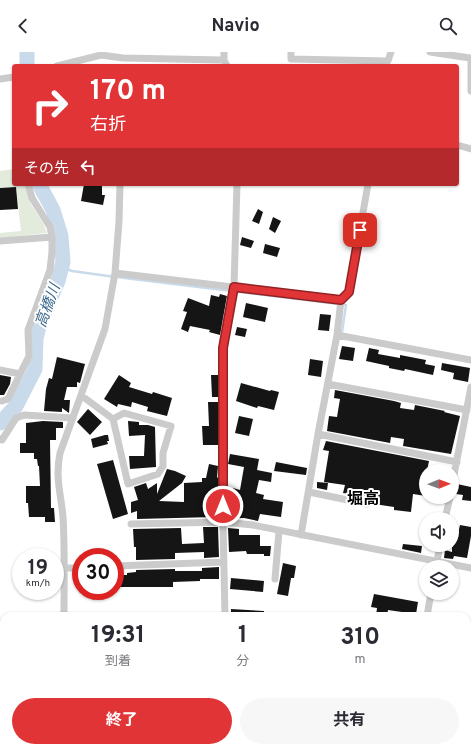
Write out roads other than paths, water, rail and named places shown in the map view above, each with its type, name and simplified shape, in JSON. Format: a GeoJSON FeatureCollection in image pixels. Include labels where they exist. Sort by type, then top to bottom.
{"type":"FeatureCollection","features":[{"type":"Feature","properties":{"kind":"street"},"geometry":{"type":"LineString","coordinates":[[64,64],[101,53],[123,58],[181,56],[225,63],[224,52]]}},
{"type":"Feature","properties":{"kind":"street"},"geometry":{"type":"LineString","coordinates":[[292,52],[291,58],[388,64],[391,52]]}},
{"type":"Feature","properties":{"kind":"street"},"geometry":{"type":"LineString","coordinates":[[435,52],[471,58],[471,91]]}},
{"type":"Feature","properties":{"kind":"street"},"geometry":{"type":"LineString","coordinates":[[123,58],[123,64]]}},
{"type":"Feature","properties":{"kind":"street"},"geometry":{"type":"LineString","coordinates":[[0,79],[12,77]]}},
{"type":"Feature","properties":{"kind":"street"},"geometry":{"type":"LineString","coordinates":[[459,146],[471,149]]}},
{"type":"Feature","properties":{"kind":"street"},"geometry":{"type":"LineString","coordinates":[[1,402],[8,399],[29,356],[28,330],[50,270],[52,237],[50,227],[32,198],[29,186]]}},
{"type":"Feature","properties":{"kind":"street"},"geometry":{"type":"LineString","coordinates":[[64,548],[63,517],[57,468],[60,453],[82,396],[105,329],[115,273],[120,186]]}},
{"type":"Feature","properties":{"kind":"street"},"geometry":{"type":"LineString","coordinates":[[225,612],[223,522],[223,348],[234,287],[237,186]]}},
{"type":"Feature","properties":{"kind":"street"},"geometry":{"type":"LineString","coordinates":[[301,536],[318,434],[337,335],[341,300],[349,292],[368,186]]}},
{"type":"Feature","properties":{"kind":"street"},"geometry":{"type":"LineString","coordinates":[[0,242],[52,237]]}},
{"type":"Feature","properties":{"kind":"street"},"geometry":{"type":"LineString","coordinates":[[115,273],[341,300]]}},
{"type":"Feature","properties":{"kind":"street"},"geometry":{"type":"LineString","coordinates":[[337,335],[471,360]]}},
{"type":"Feature","properties":{"kind":"street"},"geometry":{"type":"LineString","coordinates":[[0,370],[20,374]]}},
{"type":"Feature","properties":{"kind":"street"},"geometry":{"type":"LineString","coordinates":[[328,384],[466,410]]}},
{"type":"Feature","properties":{"kind":"street"},"geometry":{"type":"LineString","coordinates":[[318,434],[456,462],[471,387]]}},
{"type":"Feature","properties":{"kind":"street"},"geometry":{"type":"LineString","coordinates":[[82,396],[113,419],[128,484],[158,474],[163,466],[163,453],[171,426],[124,413],[113,419]]}},
{"type":"Feature","properties":{"kind":"street"},"geometry":{"type":"LineString","coordinates":[[1,440],[16,418],[24,415],[73,418]]}},
{"type":"Feature","properties":{"kind":"street"},"geometry":{"type":"LineString","coordinates":[[308,492],[367,504]]}},
{"type":"Feature","properties":{"kind":"street"},"geometry":{"type":"LineString","coordinates":[[131,524],[223,522],[253,525],[419,560]]}},
{"type":"Feature","properties":{"kind":"street"},"geometry":{"type":"LineString","coordinates":[[275,579],[279,531]]}},
{"type":"Feature","properties":{"kind":"street"},"geometry":{"type":"LineString","coordinates":[[124,566],[224,562]]}},
{"type":"Feature","properties":{"kind":"street"},"geometry":{"type":"LineString","coordinates":[[459,567],[471,568]]}},
{"type":"Feature","properties":{"kind":"street"},"geometry":{"type":"LineString","coordinates":[[64,568],[72,568]]}},
{"type":"Feature","properties":{"kind":"street"},"geometry":{"type":"LineString","coordinates":[[64,600],[64,612]]}},
{"type":"Feature","properties":{"kind":"street"},"geometry":{"type":"LineString","coordinates":[[428,612],[430,600]]}},
{"type":"Feature","properties":{"kind":"waterway","name":"高橋川"},"geometry":{"type":"LineString","coordinates":[[27,52],[27,64]]}},
{"type":"Feature","properties":{"kind":"waterway","name":"高橋川"},"geometry":{"type":"LineString","coordinates":[[0,423],[16,406],[35,369],[36,338],[40,323],[58,281],[63,262],[61,236],[53,210],[40,186]]}},
{"type":"Feature","properties":{"kind":"waterway"},"geometry":{"type":"LineString","coordinates":[[62,267],[72,271],[108,276],[346,305],[342,332]]}},
{"type":"Feature","properties":{"kind":"district","name":"堀高"},"geometry":{"type":"Point","coordinates":[363,500]}}]}
